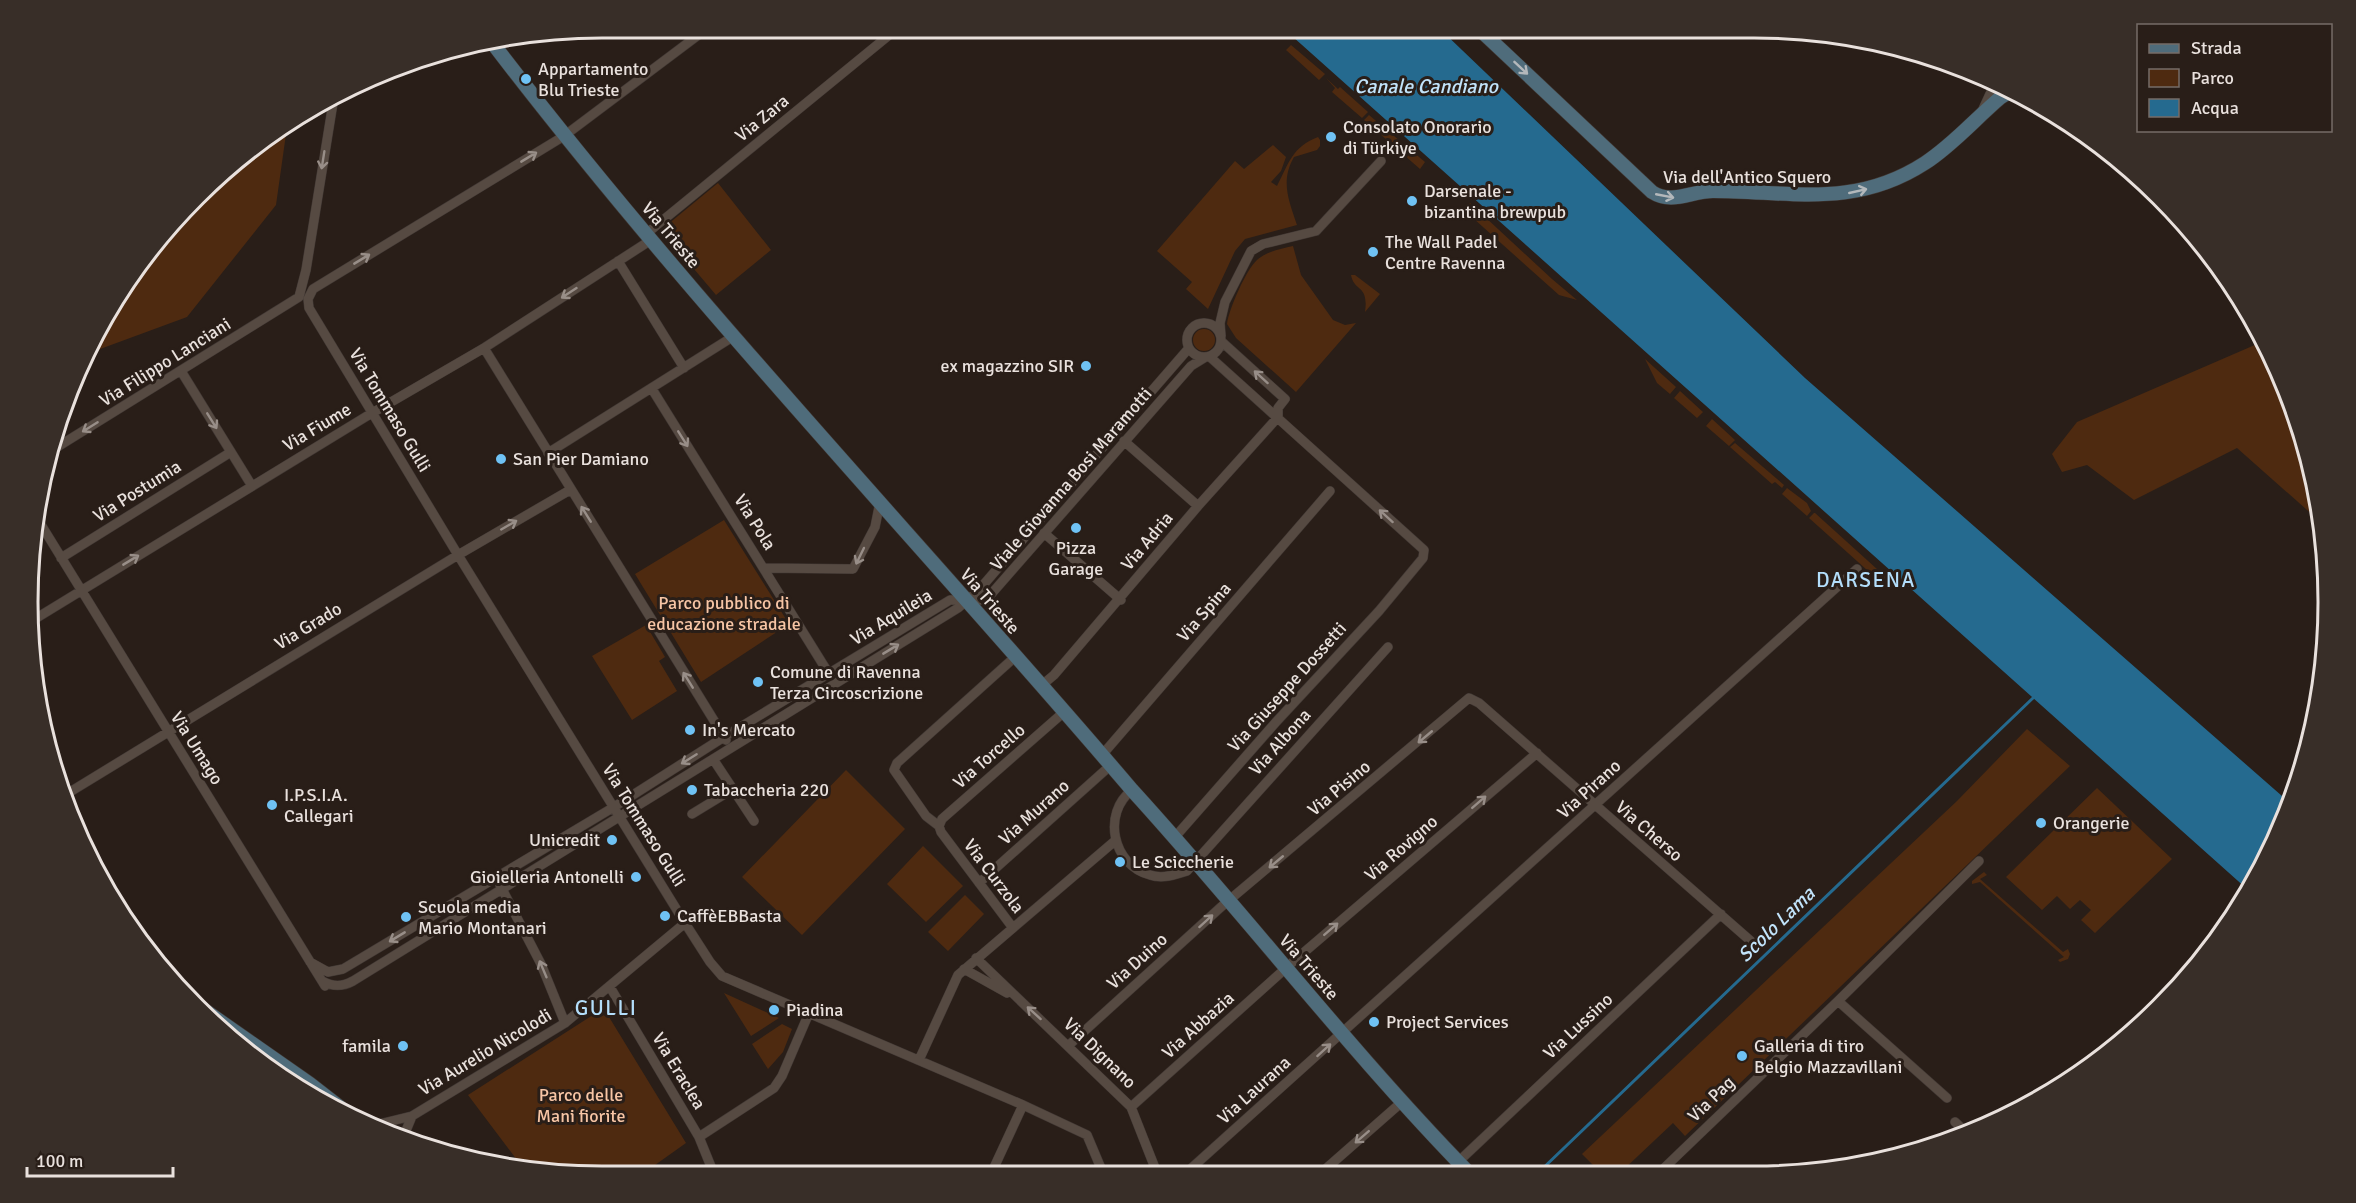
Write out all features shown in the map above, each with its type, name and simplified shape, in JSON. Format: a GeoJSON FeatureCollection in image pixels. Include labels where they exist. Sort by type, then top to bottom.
{"type":"FeatureCollection","features":[{"type":"Feature","properties":{"kind":"street"},"geometry":{"type":"LineString","coordinates":[[311,314],[308,299],[313,290],[328,279],[564,136],[694,38]]}},
{"type":"Feature","properties":{"kind":"street","name":"Via Zara"},"geometry":{"type":"LineString","coordinates":[[648,237],[886,38]]}},
{"type":"Feature","properties":{"kind":"street","name":"Via dell'Antico Squero"},"geometry":{"type":"LineString","coordinates":[[1489,38],[1660,198],[1679,199],[1711,191],[1839,195],[1867,189],[1892,181],[1927,162],[2003,96]]}},
{"type":"Feature","properties":{"kind":"street","name":"Via Trieste"},"geometry":{"type":"LineString","coordinates":[[496,47],[564,136],[648,237],[1132,790],[1197,861],[1228,902],[1459,1166]]}},
{"type":"Feature","properties":{"kind":"street"},"geometry":{"type":"LineString","coordinates":[[1979,116],[1992,90]]}},
{"type":"Feature","properties":{"kind":"street"},"geometry":{"type":"LineString","coordinates":[[298,298],[306,270],[333,106]]}},
{"type":"Feature","properties":{"kind":"street"},"geometry":{"type":"LineString","coordinates":[[1207,357],[1218,351],[1221,338],[1220,323],[1225,302],[1251,251],[1263,244],[1316,231],[1381,161]]}},
{"type":"Feature","properties":{"kind":"street","name":"Via Fiume"},"geometry":{"type":"LineString","coordinates":[[38,617],[373,412],[484,348],[618,261],[648,237]]}},
{"type":"Feature","properties":{"kind":"street"},"geometry":{"type":"LineString","coordinates":[[618,261],[684,368]]}},
{"type":"Feature","properties":{"kind":"street"},"geometry":{"type":"LineString","coordinates":[[306,270],[312,279],[328,279]]}},
{"type":"Feature","properties":{"kind":"street","name":"Via Tommaso Gulli"},"geometry":{"type":"LineString","coordinates":[[298,298],[311,314],[373,412],[458,555],[685,923],[710,962],[722,976],[1023,1105],[1087,1135],[1100,1166]]}},
{"type":"Feature","properties":{"kind":"street","name":"Via Filippo Lanciani"},"geometry":{"type":"LineString","coordinates":[[60,445],[298,298]]}},
{"type":"Feature","properties":{"kind":"street"},"geometry":{"type":"LineString","coordinates":[[1225,302],[1211,318],[1189,331],[1187,343],[1189,348],[1195,355],[1207,357],[1278,417]]}},
{"type":"Feature","properties":{"kind":"street"},"geometry":{"type":"LineString","coordinates":[[1204,323],[1215,327],[1221,338],[1285,399],[1278,408],[1278,417]]}},
{"type":"Feature","properties":{"kind":"street"},"geometry":{"type":"LineString","coordinates":[[548,453],[734,336]]}},
{"type":"Feature","properties":{"kind":"street"},"geometry":{"type":"LineString","coordinates":[[484,348],[730,748]]}},
{"type":"Feature","properties":{"kind":"street","name":"Viale Giovanna Bosi Maramotti"},"geometry":{"type":"LineString","coordinates":[[967,602],[1189,348]]}},
{"type":"Feature","properties":{"kind":"street","name":"Viale Giovanna Bosi Maramotti"},"geometry":{"type":"LineString","coordinates":[[967,602],[986,600],[1191,366],[1207,357]]}},
{"type":"Feature","properties":{"kind":"street"},"geometry":{"type":"LineString","coordinates":[[181,371],[252,486]]}},
{"type":"Feature","properties":{"kind":"street","name":"Via Pola"},"geometry":{"type":"LineString","coordinates":[[652,389],[829,674]]}},
{"type":"Feature","properties":{"kind":"street","name":"Via Adria"},"geometry":{"type":"LineString","coordinates":[[1042,685],[1054,675],[1121,600],[1198,507],[1278,417]]}},
{"type":"Feature","properties":{"kind":"street","name":"Via Giuseppe Dossetti"},"geometry":{"type":"LineString","coordinates":[[1175,837],[1380,611],[1423,558],[1424,550],[1278,417]]}},
{"type":"Feature","properties":{"kind":"street"},"geometry":{"type":"LineString","coordinates":[[1124,441],[1198,507]]}},
{"type":"Feature","properties":{"kind":"street","name":"Via Postumia"},"geometry":{"type":"LineString","coordinates":[[61,558],[231,452]]}},
{"type":"Feature","properties":{"kind":"street","name":"Via Grado"},"geometry":{"type":"LineString","coordinates":[[70,791],[570,489]]}},
{"type":"Feature","properties":{"kind":"street","name":"Via Spina"},"geometry":{"type":"LineString","coordinates":[[1107,760],[1330,492]]}},
{"type":"Feature","properties":{"kind":"street"},"geometry":{"type":"LineString","coordinates":[[765,568],[853,569],[874,527],[880,502]]}},
{"type":"Feature","properties":{"kind":"street","name":"Via Umago"},"geometry":{"type":"LineString","coordinates":[[42,527],[328,990]]}},
{"type":"Feature","properties":{"kind":"street"},"geometry":{"type":"LineString","coordinates":[[1044,533],[1121,600]]}},
{"type":"Feature","properties":{"kind":"street","name":"Via Pirano"},"geometry":{"type":"LineString","coordinates":[[1343,1032],[1857,569]]}},
{"type":"Feature","properties":{"kind":"street","name":"Via Aquileia"},"geometry":{"type":"LineString","coordinates":[[310,962],[328,972],[343,969],[614,807],[724,737],[950,600],[967,602]]}},
{"type":"Feature","properties":{"kind":"street","name":"Via Aquileia"},"geometry":{"type":"LineString","coordinates":[[322,981],[335,986],[347,984],[967,602]]}},
{"type":"Feature","properties":{"kind":"street","name":"Via Albona"},"geometry":{"type":"LineString","coordinates":[[1116,840],[1120,851],[1132,865],[1149,875],[1159,877],[1187,871],[1388,647]]}},
{"type":"Feature","properties":{"kind":"street","name":"Via Curzola"},"geometry":{"type":"LineString","coordinates":[[919,1060],[958,975],[1016,926],[979,883],[941,832],[939,826],[926,816],[894,770],[897,763],[1015,657]]}},
{"type":"Feature","properties":{"kind":"street","name":"Via Cherso"},"geometry":{"type":"LineString","coordinates":[[1469,699],[1479,703],[1753,943]]}},
{"type":"Feature","properties":{"kind":"street","name":"Via Pisino"},"geometry":{"type":"LineString","coordinates":[[1228,902],[1469,699]]}},
{"type":"Feature","properties":{"kind":"street","name":"Via Torcello"},"geometry":{"type":"LineString","coordinates":[[939,826],[942,819],[1065,712]]}},
{"type":"Feature","properties":{"kind":"street","name":"Via Rovigno"},"geometry":{"type":"LineString","coordinates":[[1287,968],[1537,753]]}},
{"type":"Feature","properties":{"kind":"street"},"geometry":{"type":"LineString","coordinates":[[713,759],[754,821]]}},
{"type":"Feature","properties":{"kind":"street","name":"Via Murano"},"geometry":{"type":"LineString","coordinates":[[979,883],[1107,760]]}},
{"type":"Feature","properties":{"kind":"street"},"geometry":{"type":"LineString","coordinates":[[692,814],[733,789]]}},
{"type":"Feature","properties":{"kind":"street"},"geometry":{"type":"LineString","coordinates":[[1016,926],[1116,840],[1114,818],[1122,798],[1132,790]]}},
{"type":"Feature","properties":{"kind":"street","name":"Via Pag"},"geometry":{"type":"LineString","coordinates":[[1666,1166],[1979,861]]}},
{"type":"Feature","properties":{"kind":"street"},"geometry":{"type":"LineString","coordinates":[[496,878],[541,964],[565,1023]]}},
{"type":"Feature","properties":{"kind":"street","name":"Via Duino"},"geometry":{"type":"LineString","coordinates":[[1069,1045],[1228,902]]}},
{"type":"Feature","properties":{"kind":"street","name":"Via Lussino"},"geometry":{"type":"LineString","coordinates":[[1463,1166],[1721,914]]}},
{"type":"Feature","properties":{"kind":"street","name":"Via Aurelio Nicolodi"},"geometry":{"type":"LineString","coordinates":[[385,1123],[412,1116],[565,1023],[685,923]]}},
{"type":"Feature","properties":{"kind":"street","name":"Via Dignano"},"geometry":{"type":"LineString","coordinates":[[976,958],[1131,1107],[1154,1166]]}},
{"type":"Feature","properties":{"kind":"street","name":"Via Abbazia"},"geometry":{"type":"LineString","coordinates":[[1131,1107],[1287,968]]}},
{"type":"Feature","properties":{"kind":"street","name":"Via Dignano"},"geometry":{"type":"LineString","coordinates":[[964,969],[1020,1000]]}},
{"type":"Feature","properties":{"kind":"street","name":"Via Eraclea"},"geometry":{"type":"LineString","coordinates":[[610,987],[699,1137],[711,1166]]}},
{"type":"Feature","properties":{"kind":"street"},"geometry":{"type":"LineString","coordinates":[[1838,1001],[1947,1098]]}},
{"type":"Feature","properties":{"kind":"street"},"geometry":{"type":"LineString","coordinates":[[699,1137],[774,1089],[782,1076],[809,1013]]}},
{"type":"Feature","properties":{"kind":"street","name":"Via Laurana"},"geometry":{"type":"LineString","coordinates":[[1194,1166],[1343,1032]]}},
{"type":"Feature","properties":{"kind":"street"},"geometry":{"type":"LineString","coordinates":[[251,1043],[311,1085]]}},
{"type":"Feature","properties":{"kind":"street"},"geometry":{"type":"LineString","coordinates":[[1329,1166],[1403,1101]]}},
{"type":"Feature","properties":{"kind":"street"},"geometry":{"type":"LineString","coordinates":[[994,1166],[1023,1105]]}},
{"type":"Feature","properties":{"kind":"street","name":"Via Aurelio Nicolodi"},"geometry":{"type":"LineString","coordinates":[[406,1131],[412,1116]]}},
{"type":"Feature","properties":{"kind":"street"},"geometry":{"type":"LineString","coordinates":[[1955,1122],[1960,1127]]}},
{"type":"Feature","properties":{"kind":"green space"},"geometry":{"type":"Polygon","coordinates":[[[1291,45],[1325,74],[1319,80],[1286,50],[1291,45]]]}},
{"type":"Feature","properties":{"kind":"green space"},"geometry":{"type":"Polygon","coordinates":[[[1326,78],[1338,89],[1340,87],[1368,112],[1362,118],[1332,92],[1335,88],[1326,78]]]}},
{"type":"Feature","properties":{"kind":"green space"},"geometry":{"type":"Polygon","coordinates":[[[1369,115],[1425,162],[1420,169],[1364,120],[1369,115]]]}},
{"type":"Feature","properties":{"kind":"green space"},"geometry":{"type":"Polygon","coordinates":[[[286,134],[276,205],[187,317],[97,350],[133,288],[177,230],[230,177],[286,134]]]}},
{"type":"Feature","properties":{"kind":"green space"},"geometry":{"type":"Polygon","coordinates":[[[1318,137],[1320,146],[1317,150],[1294,157],[1287,174],[1287,191],[1297,225],[1245,239],[1235,251],[1208,309],[1186,289],[1192,282],[1157,251],[1235,161],[1244,169],[1273,145],[1286,157],[1281,171],[1271,182],[1277,186],[1288,163],[1297,151],[1318,137]]]}},
{"type":"Feature","properties":{"kind":"green space"},"geometry":{"type":"Polygon","coordinates":[[[718,183],[771,250],[716,295],[661,230],[718,183]]]}},
{"type":"Feature","properties":{"kind":"green space"},"geometry":{"type":"Polygon","coordinates":[[[1470,203],[1577,300],[1559,295],[1464,210],[1470,203]]]}},
{"type":"Feature","properties":{"kind":"green space"},"geometry":{"type":"Polygon","coordinates":[[[1293,246],[1301,275],[1333,320],[1345,325],[1356,323],[1296,392],[1236,338],[1227,324],[1239,290],[1257,260],[1265,254],[1293,246]]]}},
{"type":"Feature","properties":{"kind":"green space"},"geometry":{"type":"Polygon","coordinates":[[[1351,275],[1355,275],[1380,294],[1365,312],[1365,297],[1351,275]]]}},
{"type":"Feature","properties":{"kind":"green space"},"geometry":{"type":"Polygon","coordinates":[[[1204,329],[1212,332],[1215,340],[1212,348],[1204,351],[1196,348],[1193,340],[1196,332],[1204,329]]]}},
{"type":"Feature","properties":{"kind":"green space"},"geometry":{"type":"Polygon","coordinates":[[[2256,344],[2289,420],[2312,514],[2237,448],[2134,500],[2087,465],[2062,472],[2052,454],[2077,422],[2256,344]]]}},
{"type":"Feature","properties":{"kind":"green space"},"geometry":{"type":"Polygon","coordinates":[[[1645,359],[1676,387],[1670,394],[1657,383],[1645,359]]]}},
{"type":"Feature","properties":{"kind":"green space"},"geometry":{"type":"Polygon","coordinates":[[[1680,391],[1703,412],[1697,418],[1674,398],[1680,391]]]}},
{"type":"Feature","properties":{"kind":"green space"},"geometry":{"type":"Polygon","coordinates":[[[1712,419],[1735,440],[1729,446],[1706,426],[1712,419]]]}},
{"type":"Feature","properties":{"kind":"green space"},"geometry":{"type":"Polygon","coordinates":[[[1735,443],[1784,485],[1782,488],[1775,482],[1772,484],[1730,447],[1735,443]]]}},
{"type":"Feature","properties":{"kind":"green space"},"geometry":{"type":"Polygon","coordinates":[[[1787,488],[1807,503],[1811,511],[1807,516],[1782,494],[1787,488]]]}},
{"type":"Feature","properties":{"kind":"green space"},"geometry":{"type":"Polygon","coordinates":[[[1814,513],[1888,579],[1877,579],[1809,518],[1814,513]]]}},
{"type":"Feature","properties":{"kind":"green space","name":"Parco pubblico di educazione stradale"},"geometry":{"type":"Polygon","coordinates":[[[724,520],[789,624],[701,682],[635,574],[724,520]]]}},
{"type":"Feature","properties":{"kind":"green space"},"geometry":{"type":"Polygon","coordinates":[[[646,625],[665,657],[659,661],[677,691],[632,720],[592,656],[646,625]]]}},
{"type":"Feature","properties":{"kind":"green space"},"geometry":{"type":"Polygon","coordinates":[[[2027,729],[2070,766],[1685,1136],[1673,1123],[1627,1166],[1594,1166],[1582,1154],[1957,801],[2027,729]]]}},
{"type":"Feature","properties":{"kind":"green space"},"geometry":{"type":"Polygon","coordinates":[[[846,770],[905,829],[802,935],[742,877],[846,770]]]}},
{"type":"Feature","properties":{"kind":"green space"},"geometry":{"type":"Polygon","coordinates":[[[2097,788],[2172,859],[2095,933],[2081,920],[2091,910],[2080,900],[2070,909],[2057,896],[2042,910],[2006,877],[2097,788]]]}},
{"type":"Feature","properties":{"kind":"green space"},"geometry":{"type":"Polygon","coordinates":[[[923,846],[963,886],[926,922],[887,884],[923,846]]]}},
{"type":"Feature","properties":{"kind":"green space"},"geometry":{"type":"Polygon","coordinates":[[[1984,872],[1987,875],[1980,879],[2063,952],[2068,949],[2070,954],[2068,959],[2060,962],[2058,960],[2064,957],[1980,882],[1972,884],[1972,881],[1984,872]]]}},
{"type":"Feature","properties":{"kind":"green space"},"geometry":{"type":"Polygon","coordinates":[[[965,895],[984,914],[948,951],[928,932],[965,895]]]}},
{"type":"Feature","properties":{"kind":"green space"},"geometry":{"type":"Polygon","coordinates":[[[724,993],[779,1018],[751,1036],[724,993]]]}},
{"type":"Feature","properties":{"kind":"green space","name":"Parco delle Mani fiorite"},"geometry":{"type":"Polygon","coordinates":[[[596,1013],[609,1017],[686,1143],[654,1166],[602,1166],[516,1159],[468,1095],[596,1013]]]}},
{"type":"Feature","properties":{"kind":"green space"},"geometry":{"type":"Polygon","coordinates":[[[782,1024],[792,1029],[783,1052],[768,1069],[752,1044],[782,1024]]]}},
{"type":"Feature","properties":{"kind":"water","name":"Canale Candiano"},"geometry":{"type":"Polygon","coordinates":[[[1294,38],[1449,38],[1805,378],[2284,797],[2242,885],[1294,38]]]}},
{"type":"Feature","properties":{"kind":"waterway","name":"Scolo Lama"},"geometry":{"type":"LineString","coordinates":[[1545,1166],[2033,698]]}},
{"type":"Feature","properties":{"kind":"place","name":"Appartamento Blu Trieste"},"geometry":{"type":"Point","coordinates":[526,79]}},
{"type":"Feature","properties":{"kind":"place","name":"Consolato Onorario di Türkiye"},"geometry":{"type":"Point","coordinates":[1331,137]}},
{"type":"Feature","properties":{"kind":"place","name":"Darsenale - bizantina brewpub"},"geometry":{"type":"Point","coordinates":[1412,201]}},
{"type":"Feature","properties":{"kind":"place","name":"The Wall Padel Centre Ravenna"},"geometry":{"type":"Point","coordinates":[1373,252]}},
{"type":"Feature","properties":{"kind":"place","name":"ex magazzino SIR"},"geometry":{"type":"Point","coordinates":[1086,366]}},
{"type":"Feature","properties":{"kind":"place","name":"San Pier Damiano"},"geometry":{"type":"Point","coordinates":[501,459]}},
{"type":"Feature","properties":{"kind":"place","name":"Pizza Garage"},"geometry":{"type":"Point","coordinates":[1076,528]}},
{"type":"Feature","properties":{"kind":"place","name":"Comune di Ravenna Terza Circoscrizione"},"geometry":{"type":"Point","coordinates":[758,682]}},
{"type":"Feature","properties":{"kind":"place","name":"In's Mercato"},"geometry":{"type":"Point","coordinates":[690,730]}},
{"type":"Feature","properties":{"kind":"place","name":"Tabaccheria 220"},"geometry":{"type":"Point","coordinates":[692,790]}},
{"type":"Feature","properties":{"kind":"place","name":"I.P.S.I.A. Callegari"},"geometry":{"type":"Point","coordinates":[272,805]}},
{"type":"Feature","properties":{"kind":"place","name":"Orangerie"},"geometry":{"type":"Point","coordinates":[2041,823]}},
{"type":"Feature","properties":{"kind":"place","name":"Unicredit"},"geometry":{"type":"Point","coordinates":[612,840]}},
{"type":"Feature","properties":{"kind":"place","name":"Le Sciccherie"},"geometry":{"type":"Point","coordinates":[1120,862]}},
{"type":"Feature","properties":{"kind":"place","name":"Gioielleria Antonelli"},"geometry":{"type":"Point","coordinates":[636,877]}},
{"type":"Feature","properties":{"kind":"place","name":"CaffèEBBasta"},"geometry":{"type":"Point","coordinates":[665,916]}},
{"type":"Feature","properties":{"kind":"place","name":"Scuola media Mario Montanari"},"geometry":{"type":"Point","coordinates":[406,917]}},
{"type":"Feature","properties":{"kind":"place","name":"Piadina"},"geometry":{"type":"Point","coordinates":[774,1010]}},
{"type":"Feature","properties":{"kind":"place","name":"Project Services"},"geometry":{"type":"Point","coordinates":[1374,1022]}},
{"type":"Feature","properties":{"kind":"place","name":"famila"},"geometry":{"type":"Point","coordinates":[403,1046]}},
{"type":"Feature","properties":{"kind":"place","name":"Galleria di tiro Belgio Mazzavillani"},"geometry":{"type":"Point","coordinates":[1742,1056]}},
{"type":"Feature","properties":{"kind":"district","name":"DARSENA"},"geometry":{"type":"Point","coordinates":[1866,580]}},
{"type":"Feature","properties":{"kind":"district","name":"GULLI"},"geometry":{"type":"Point","coordinates":[606,1008]}}]}
